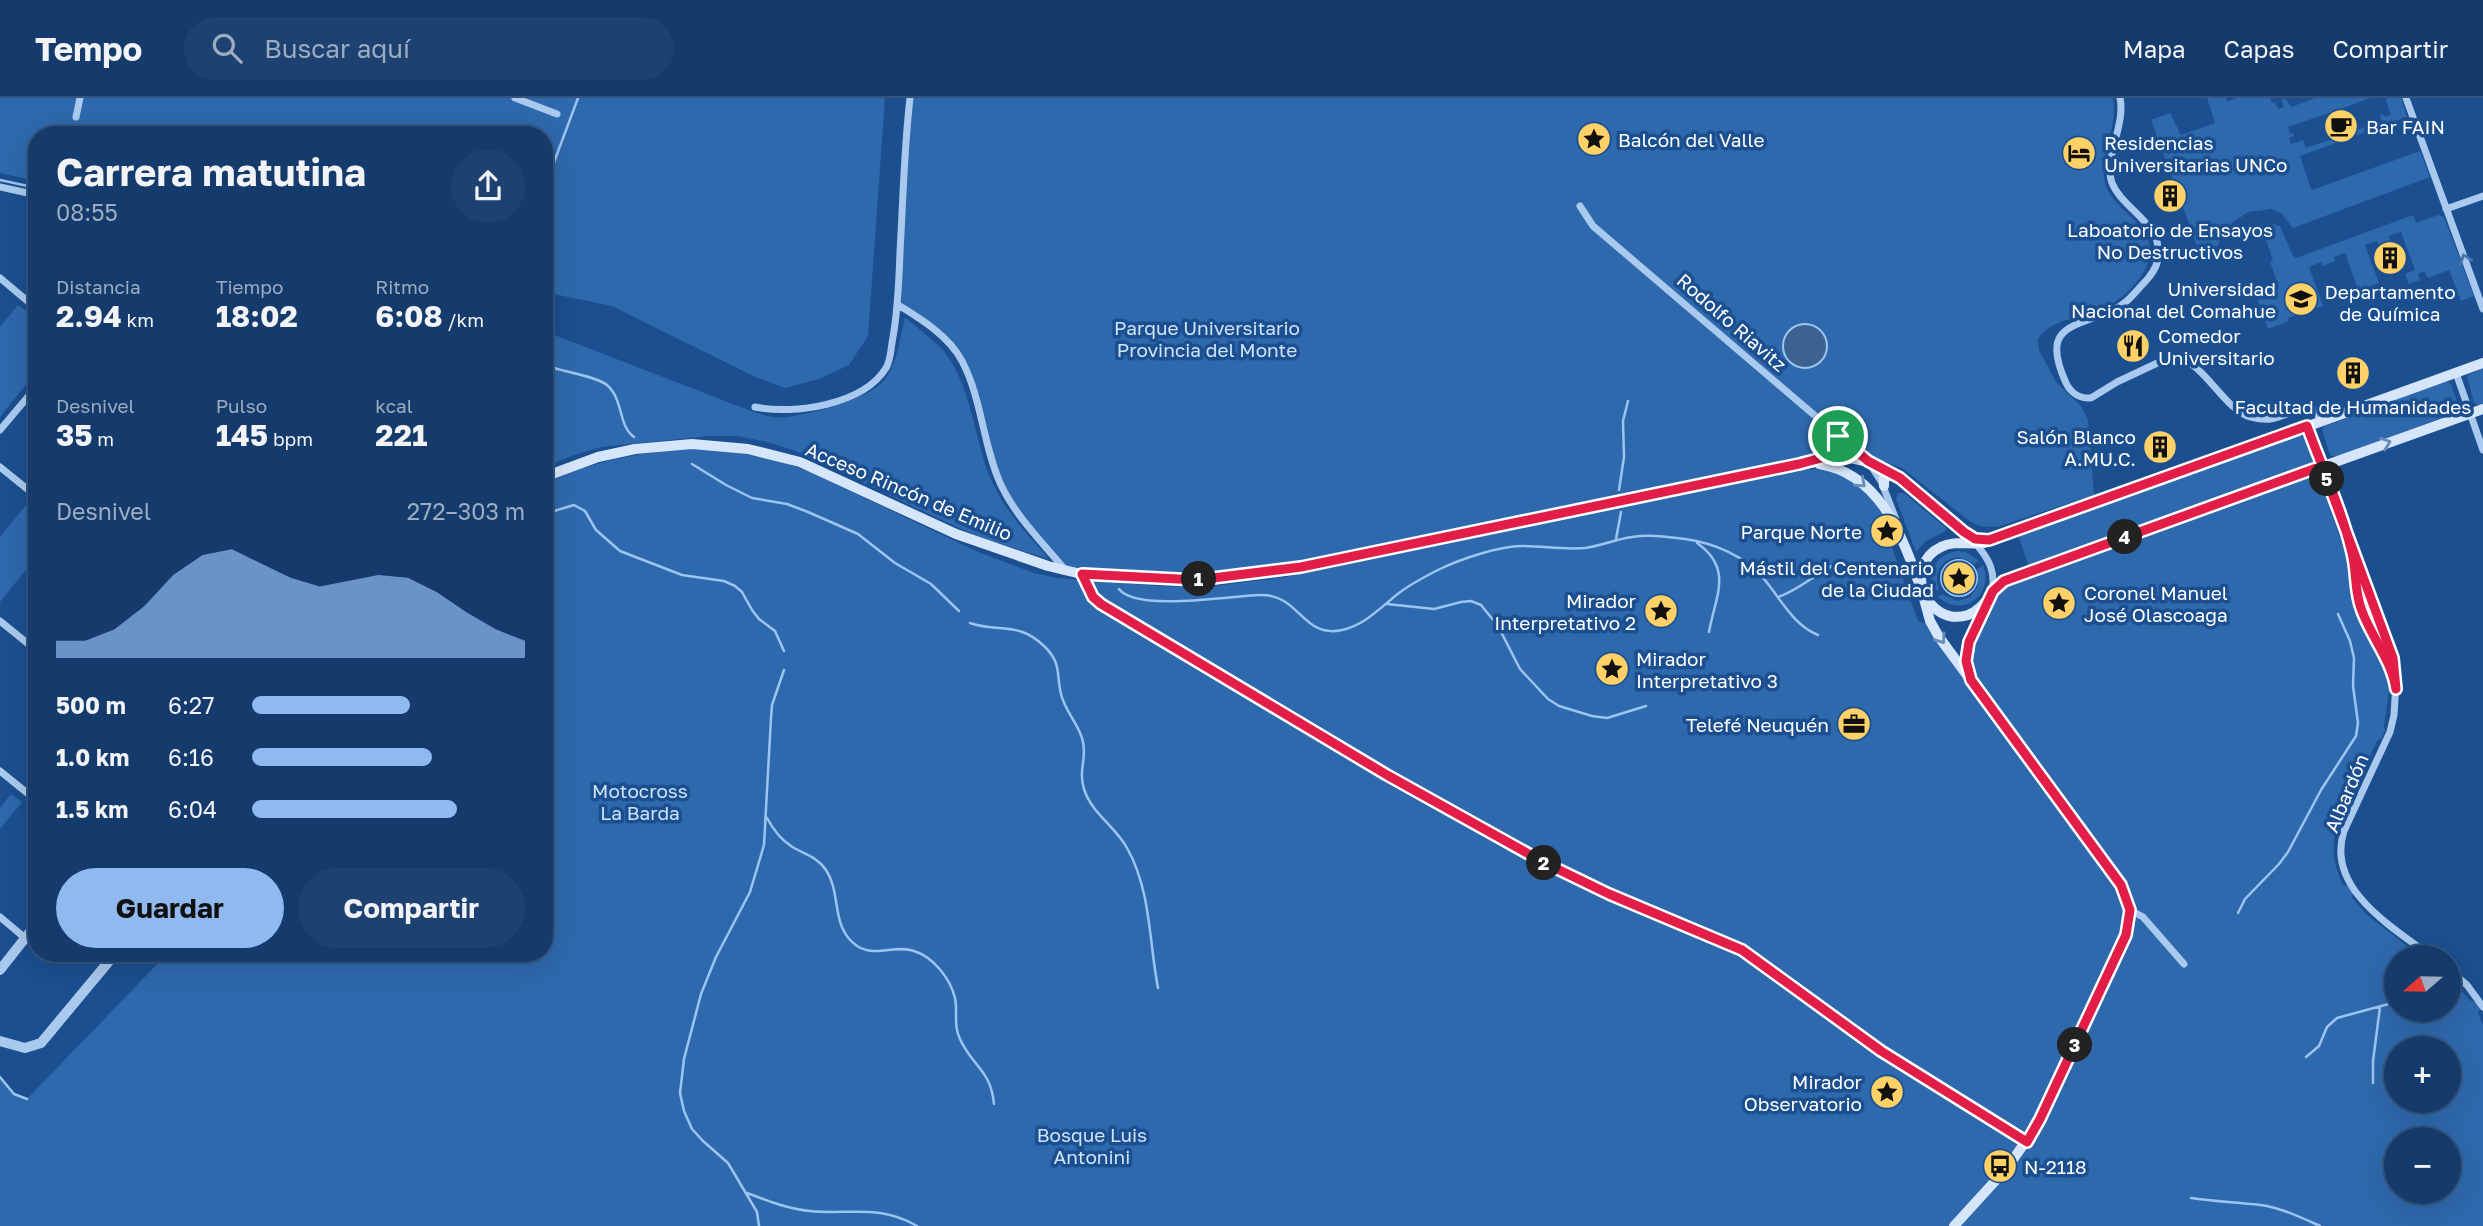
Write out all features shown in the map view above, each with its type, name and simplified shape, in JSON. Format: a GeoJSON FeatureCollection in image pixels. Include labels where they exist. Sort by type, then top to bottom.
{"type":"FeatureCollection","features":[{"type":"Feature","properties":{"kind":"main road"},"geometry":{"type":"LineString","coordinates":[[2483,363],[1994,540],[1976,544],[1952,543],[1934,551],[1922,568],[1922,591],[1936,610],[1956,617],[1976,611],[2000,584],[2009,579],[2483,409]]}},
{"type":"Feature","properties":{"kind":"main road","name":"Acceso Rincón de Emilio"},"geometry":{"type":"LineString","coordinates":[[553,474],[598,457],[653,447],[711,445],[766,453],[815,468],[968,539],[1067,572],[1197,580],[1301,567],[1799,464],[1839,457],[1868,461]]}},
{"type":"Feature","properties":{"kind":"main road","name":"Rodolfo Riavitz"},"geometry":{"type":"LineString","coordinates":[[1868,461],[1894,474],[1964,532],[1980,540],[1994,540]]}},
{"type":"Feature","properties":{"kind":"main road","name":"Acceso Rincón de Emilio"},"geometry":{"type":"LineString","coordinates":[[1799,464],[1830,466],[1857,478],[1889,514],[1902,536]]}},
{"type":"Feature","properties":{"kind":"main road"},"geometry":{"type":"LineString","coordinates":[[1884,486],[1884,478],[1894,474]]}},
{"type":"Feature","properties":{"kind":"main road"},"geometry":{"type":"LineString","coordinates":[[1964,532],[1976,544]]}},
{"type":"Feature","properties":{"kind":"main road","name":"Rodolfo Riavitz"},"geometry":{"type":"LineString","coordinates":[[1902,536],[1933,627],[2121,885],[2130,910]]}},
{"type":"Feature","properties":{"kind":"main road"},"geometry":{"type":"LineString","coordinates":[[1971,680],[1966,661],[1967,648],[1989,598]]}},
{"type":"Feature","properties":{"kind":"main road"},"geometry":{"type":"LineString","coordinates":[[1954,1226],[2007,1168],[2040,1119],[2126,935],[2130,910]]}},
{"type":"Feature","properties":{"kind":"street"},"geometry":{"type":"LineString","coordinates":[[76,117],[80,98]]}},
{"type":"Feature","properties":{"kind":"street"},"geometry":{"type":"LineString","coordinates":[[515,98],[558,114]]}},
{"type":"Feature","properties":{"kind":"street"},"geometry":{"type":"LineString","coordinates":[[755,407],[774,411],[816,406],[858,393],[874,383],[887,366],[898,305],[910,98]]}},
{"type":"Feature","properties":{"kind":"street"},"geometry":{"type":"LineString","coordinates":[[2120,98],[2121,115],[2110,168],[2111,181],[2151,230],[2157,242],[2158,257],[2153,271],[2127,301],[2114,310],[2073,324],[2062,335],[2058,345],[2059,356],[2068,387],[2080,397],[2091,398],[2117,382],[2176,356],[2190,363],[2245,415],[2274,419],[2309,407],[2316,411],[2321,422]]}},
{"type":"Feature","properties":{"kind":"street"},"geometry":{"type":"LineString","coordinates":[[2406,98],[2483,310]]}},
{"type":"Feature","properties":{"kind":"street"},"geometry":{"type":"LineString","coordinates":[[0,187],[28,193]]}},
{"type":"Feature","properties":{"kind":"street"},"geometry":{"type":"LineString","coordinates":[[2446,209],[2483,196]]}},
{"type":"Feature","properties":{"kind":"street","name":"Rodolfo Riavitz"},"geometry":{"type":"LineString","coordinates":[[1580,206],[1593,226],[1868,461],[1884,486],[1902,536]]}},
{"type":"Feature","properties":{"kind":"street"},"geometry":{"type":"LineString","coordinates":[[0,278],[28,301]]}},
{"type":"Feature","properties":{"kind":"street"},"geometry":{"type":"LineString","coordinates":[[898,305],[946,339],[962,361],[973,390],[989,457],[1010,503],[1067,572]]}},
{"type":"Feature","properties":{"kind":"street"},"geometry":{"type":"LineString","coordinates":[[2456,373],[2483,450]]}},
{"type":"Feature","properties":{"kind":"street"},"geometry":{"type":"LineString","coordinates":[[0,430],[28,397]]}},
{"type":"Feature","properties":{"kind":"street","name":"Albardón"},"geometry":{"type":"LineString","coordinates":[[2307,426],[2393,658],[2396,689],[2391,727],[2344,831],[2341,857],[2350,882],[2368,906],[2417,945]]}},
{"type":"Feature","properties":{"kind":"street"},"geometry":{"type":"LineString","coordinates":[[1799,464],[1834,453],[1839,446],[1838,436]]}},
{"type":"Feature","properties":{"kind":"street"},"geometry":{"type":"LineString","coordinates":[[0,467],[28,490]]}},
{"type":"Feature","properties":{"kind":"street","name":"Albardón"},"geometry":{"type":"LineString","coordinates":[[2348,538],[2354,559],[2359,604],[2387,659],[2396,689]]}},
{"type":"Feature","properties":{"kind":"street"},"geometry":{"type":"LineString","coordinates":[[1976,544],[1992,569],[1994,581],[1989,598]]}},
{"type":"Feature","properties":{"kind":"street"},"geometry":{"type":"LineString","coordinates":[[1082,574],[1093,597],[1101,604],[1387,775],[1579,880],[1742,950],[1881,1051],[2027,1142]]}},
{"type":"Feature","properties":{"kind":"street"},"geometry":{"type":"LineString","coordinates":[[0,621],[28,644]]}},
{"type":"Feature","properties":{"kind":"street"},"geometry":{"type":"LineString","coordinates":[[0,771],[28,794]]}},
{"type":"Feature","properties":{"kind":"street","name":"Rodolfo Riavitz"},"geometry":{"type":"LineString","coordinates":[[2130,910],[2145,919],[2184,964]]}},
{"type":"Feature","properties":{"kind":"street"},"geometry":{"type":"LineString","coordinates":[[0,917],[25,937]]}},
{"type":"Feature","properties":{"kind":"street"},"geometry":{"type":"LineString","coordinates":[[0,970],[28,934]]}},
{"type":"Feature","properties":{"kind":"street"},"geometry":{"type":"LineString","coordinates":[[0,1041],[25,1048],[41,1044],[108,962]]}},
{"type":"Feature","properties":{"kind":"street"},"geometry":{"type":"LineString","coordinates":[[2461,980],[2483,1007]]}},
{"type":"Feature","properties":{"kind":"green space"},"geometry":{"type":"Polygon","coordinates":[[[0,98],[885,98],[868,336],[849,365],[819,379],[785,388],[753,376],[612,306],[553,294],[553,126],[28,126],[28,179],[0,173],[0,98]]]}},
{"type":"Feature","properties":{"kind":"green space","name":"Parque Universitario Provincia del Monte"},"geometry":{"type":"Polygon","coordinates":[[[910,98],[2113,98],[2113,118],[2104,177],[2115,201],[2144,231],[2149,243],[2149,256],[2140,278],[2121,298],[2104,308],[2050,327],[2038,339],[2039,350],[2056,382],[2081,406],[2088,420],[2094,495],[1997,527],[1979,526],[1971,522],[1902,468],[1882,461],[1856,458],[1217,578],[1067,572],[1010,503],[1001,485],[962,361],[946,339],[898,305],[910,98]]]}},
{"type":"Feature","properties":{"kind":"green space"},"geometry":{"type":"Polygon","coordinates":[[[2207,98],[2226,98],[2227,102],[2237,98],[2270,98],[2278,109],[2284,107],[2281,100],[2285,98],[2291,107],[2315,98],[2370,98],[2343,108],[2344,113],[2334,116],[2332,112],[2288,127],[2294,136],[2289,138],[2291,144],[2303,140],[2306,148],[2341,136],[2339,129],[2349,126],[2351,132],[2382,121],[2380,115],[2391,115],[2387,98],[2401,98],[2407,117],[2300,156],[2310,186],[2312,190],[2420,151],[2430,177],[2293,228],[2282,214],[2272,209],[2248,212],[2228,226],[2212,256],[2205,259],[2200,254],[2151,120],[2170,113],[2181,135],[2215,123],[2207,98]]]}},
{"type":"Feature","properties":{"kind":"green space"},"geometry":{"type":"Polygon","coordinates":[[[2413,215],[2416,223],[2438,215],[2444,217],[2474,296],[2461,301],[2449,270],[2428,278],[2424,271],[2418,274],[2420,280],[2409,284],[2405,274],[2415,270],[2401,232],[2389,236],[2391,241],[2379,245],[2377,241],[2365,245],[2379,283],[2367,288],[2368,292],[2360,295],[2345,253],[2334,257],[2335,261],[2323,266],[2321,262],[2309,267],[2323,306],[2288,318],[2289,321],[2268,329],[2256,296],[2279,287],[2264,235],[2266,227],[2273,224],[2280,226],[2296,258],[2413,215]]]}},
{"type":"Feature","properties":{"kind":"green space"},"geometry":{"type":"Polygon","coordinates":[[[18,305],[28,313],[28,382],[0,417],[0,327],[18,305]]]}},
{"type":"Feature","properties":{"kind":"green space"},"geometry":{"type":"Polygon","coordinates":[[[905,317],[941,348],[966,393],[984,461],[995,489],[1016,521],[1049,559],[961,529],[793,450],[738,436],[709,436],[601,447],[553,463],[553,334],[751,411],[783,417],[841,404],[879,386],[886,378],[898,349],[905,317]]]}},
{"type":"Feature","properties":{"kind":"green space"},"geometry":{"type":"Polygon","coordinates":[[[2483,368],[2483,405],[2478,405],[2474,403],[2467,376],[2483,368]]]}},
{"type":"Feature","properties":{"kind":"green space"},"geometry":{"type":"Polygon","coordinates":[[[2445,381],[2451,384],[2459,407],[2457,412],[2336,457],[2330,455],[2322,430],[2325,426],[2445,381]]]}},
{"type":"Feature","properties":{"kind":"green space"},"geometry":{"type":"Polygon","coordinates":[[[2300,435],[2306,438],[2314,459],[2313,465],[2029,567],[2018,535],[2300,435]]]}},
{"type":"Feature","properties":{"kind":"green space"},"geometry":{"type":"Polygon","coordinates":[[[702,449],[780,461],[810,472],[976,551],[1034,573],[1057,578],[1206,587],[1286,577],[1799,470],[1817,469],[1846,478],[1869,496],[1895,537],[1891,545],[1918,621],[1926,624],[1975,677],[1971,661],[1973,644],[1992,607],[2007,586],[2311,476],[2318,476],[2324,484],[2324,492],[2348,560],[2354,605],[2365,630],[2384,658],[2389,691],[2385,730],[2382,738],[2377,741],[2349,803],[2352,802],[2339,825],[2334,842],[2334,859],[2343,885],[2348,886],[2353,893],[2352,898],[2367,915],[2406,945],[2384,945],[2384,1022],[2461,1022],[2461,991],[2471,1001],[2476,1002],[2480,1009],[2478,1013],[2483,1025],[2483,1226],[0,1226],[0,1077],[14,1094],[27,1099],[159,962],[553,962],[553,480],[621,458],[702,449]]]}},
{"type":"Feature","properties":{"kind":"green space"},"geometry":{"type":"Polygon","coordinates":[[[1898,493],[1904,493],[1946,528],[1946,531],[1926,541],[1916,552],[1896,499],[1898,493]]]}},
{"type":"Feature","properties":{"kind":"green space"},"geometry":{"type":"Polygon","coordinates":[[[26,505],[28,507],[28,567],[0,602],[0,537],[26,505]]]}},
{"type":"Feature","properties":{"kind":"green space"},"geometry":{"type":"Polygon","coordinates":[[[1959,551],[1968,553],[1979,561],[1974,564],[1959,558],[1946,561],[1938,573],[1939,589],[1934,592],[1931,577],[1935,565],[1945,555],[1959,551]]]}},
{"type":"Feature","properties":{"kind":"green space"},"geometry":{"type":"Polygon","coordinates":[[[1983,565],[1984,586],[1974,601],[1957,606],[1938,597],[1942,594],[1957,601],[1970,597],[1978,586],[1977,569],[1983,565]]]}},
{"type":"Feature","properties":{"kind":"green space"},"geometry":{"type":"Polygon","coordinates":[[[11,794],[22,802],[0,829],[0,808],[11,794]]]}},
{"type":"Feature","properties":{"kind":"shaded area"},"geometry":{"type":"Polygon","coordinates":[[[1805,324],[1820,331],[1827,346],[1820,361],[1805,368],[1790,361],[1783,346],[1790,331],[1805,324]]]}},
{"type":"Feature","properties":{"kind":"shaded area"},"geometry":{"type":"Polygon","coordinates":[[[1959,560],[1972,565],[1977,578],[1972,591],[1959,596],[1946,591],[1941,578],[1946,565],[1959,560]]]}},
{"type":"Feature","properties":{"kind":"waterway"},"geometry":{"type":"LineString","coordinates":[[553,165],[578,98]]}},
{"type":"Feature","properties":{"kind":"waterway"},"geometry":{"type":"LineString","coordinates":[[0,180],[28,186]]}},
{"type":"Feature","properties":{"kind":"waterway"},"geometry":{"type":"LineString","coordinates":[[553,367],[607,385],[616,398],[625,426],[634,437]]}},
{"type":"Feature","properties":{"kind":"waterway"},"geometry":{"type":"LineString","coordinates":[[1619,490],[1624,457],[1623,421],[1628,401]]}},
{"type":"Feature","properties":{"kind":"waterway"},"geometry":{"type":"LineString","coordinates":[[692,464],[752,498],[787,504],[858,534],[895,563],[931,584],[959,611]]}},
{"type":"Feature","properties":{"kind":"waterway"},"geometry":{"type":"LineString","coordinates":[[553,511],[574,505],[585,511],[596,530],[620,551],[682,575],[724,581],[735,586],[742,592],[759,619],[775,631],[784,651]]}},
{"type":"Feature","properties":{"kind":"waterway"},"geometry":{"type":"LineString","coordinates":[[1616,539],[1621,512]]}},
{"type":"Feature","properties":{"kind":"waterway"},"geometry":{"type":"LineString","coordinates":[[1119,589],[1129,596],[1164,601],[1273,596],[1284,601],[1318,628],[1342,630],[1365,620],[1419,580],[1480,554],[1522,546],[1585,548],[1632,537],[1658,536],[1707,544],[1738,557],[1764,579],[1801,625],[1818,635]]}},
{"type":"Feature","properties":{"kind":"waterway"},"geometry":{"type":"LineString","coordinates":[[1697,543],[1708,553],[1719,573],[1718,595],[1709,632]]}},
{"type":"Feature","properties":{"kind":"waterway"},"geometry":{"type":"LineString","coordinates":[[1778,597],[1793,591],[1834,565]]}},
{"type":"Feature","properties":{"kind":"waterway"},"geometry":{"type":"LineString","coordinates":[[1387,604],[1434,609],[1471,601],[1481,605],[1498,626],[1520,669],[1548,699],[1559,706],[1607,718],[1646,706]]}},
{"type":"Feature","properties":{"kind":"waterway"},"geometry":{"type":"LineString","coordinates":[[2238,913],[2245,899],[2288,852],[2321,790],[2356,736],[2358,723],[2353,686],[2354,658],[2338,614]]}},
{"type":"Feature","properties":{"kind":"waterway"},"geometry":{"type":"LineString","coordinates":[[970,623],[1026,633],[1044,646],[1054,658],[1063,701],[1083,742],[1084,789],[1092,806],[1127,848],[1141,881],[1158,988]]}},
{"type":"Feature","properties":{"kind":"waterway"},"geometry":{"type":"LineString","coordinates":[[759,1226],[757,1212],[728,1163],[692,1129],[680,1093],[684,1059],[701,994],[716,957],[750,892],[764,845],[772,705],[784,670]]}},
{"type":"Feature","properties":{"kind":"waterway"},"geometry":{"type":"LineString","coordinates":[[767,818],[783,840],[815,859],[826,870],[834,889],[843,929],[857,946],[871,951],[907,949],[928,958],[940,969],[955,998],[958,1034],[989,1083],[994,1104]]}},
{"type":"Feature","properties":{"kind":"waterway"},"geometry":{"type":"LineString","coordinates":[[2306,1057],[2319,1046],[2327,1027],[2337,1018],[2384,1005]]}},
{"type":"Feature","properties":{"kind":"waterway"},"geometry":{"type":"LineString","coordinates":[[2373,1083],[2380,1007]]}},
{"type":"Feature","properties":{"kind":"waterway"},"geometry":{"type":"LineString","coordinates":[[0,1077],[14,1094],[27,1099]]}},
{"type":"Feature","properties":{"kind":"waterway"},"geometry":{"type":"LineString","coordinates":[[747,1193],[794,1208],[825,1212],[877,1213],[903,1219],[917,1226]]}},
{"type":"Feature","properties":{"kind":"waterway"},"geometry":{"type":"LineString","coordinates":[[2191,1198],[2269,1206],[2320,1226]]}},
{"type":"Feature","properties":{"kind":"place","name":"Bar FAIN"},"geometry":{"type":"Point","coordinates":[2341,126]}},
{"type":"Feature","properties":{"kind":"place","name":"Balcón del Valle"},"geometry":{"type":"Point","coordinates":[1594,139]}},
{"type":"Feature","properties":{"kind":"place","name":"Residencias Universitarias UNCo"},"geometry":{"type":"Point","coordinates":[2079,153]}},
{"type":"Feature","properties":{"kind":"place","name":"Laboatorio de Ensayos No Destructivos"},"geometry":{"type":"Point","coordinates":[2170,196]}},
{"type":"Feature","properties":{"kind":"place","name":"Departamento de Química"},"geometry":{"type":"Point","coordinates":[2390,258]}},
{"type":"Feature","properties":{"kind":"place","name":"Universidad Nacional del Comahue"},"geometry":{"type":"Point","coordinates":[2301,299]}},
{"type":"Feature","properties":{"kind":"place","name":"Comedor Universitario"},"geometry":{"type":"Point","coordinates":[2133,346]}},
{"type":"Feature","properties":{"kind":"place","name":"Facultad de Humanidades"},"geometry":{"type":"Point","coordinates":[2353,373]}},
{"type":"Feature","properties":{"kind":"place","name":"Salón Blanco A.MU.C."},"geometry":{"type":"Point","coordinates":[2160,447]}},
{"type":"Feature","properties":{"kind":"place","name":"Parque Norte"},"geometry":{"type":"Point","coordinates":[1887,531]}},
{"type":"Feature","properties":{"kind":"place","name":"Mástil del Centenario de la Ciudad"},"geometry":{"type":"Point","coordinates":[1959,578]}},
{"type":"Feature","properties":{"kind":"place","name":"Coronel Manuel José Olascoaga"},"geometry":{"type":"Point","coordinates":[2059,603]}},
{"type":"Feature","properties":{"kind":"place","name":"Mirador Interpretativo 2"},"geometry":{"type":"Point","coordinates":[1661,611]}},
{"type":"Feature","properties":{"kind":"place","name":"Mirador Interpretativo 3"},"geometry":{"type":"Point","coordinates":[1612,669]}},
{"type":"Feature","properties":{"kind":"place","name":"Telefé Neuquén"},"geometry":{"type":"Point","coordinates":[1854,724]}},
{"type":"Feature","properties":{"kind":"place","name":"Mirador Observatorio"},"geometry":{"type":"Point","coordinates":[1887,1092]}},
{"type":"Feature","properties":{"kind":"place","name":"N-2118"},"geometry":{"type":"Point","coordinates":[2000,1166]}},
{"type":"Feature","properties":{"kind":"route"},"geometry":{"type":"LineString","coordinates":[[1838,436],[1839,446],[1834,453],[1799,464],[1301,567],[1197,580],[1082,574],[1093,597],[1101,604],[1387,775],[1545,863],[1609,894],[1742,950],[1881,1051],[2027,1142],[2126,935],[2130,910],[2121,885],[1971,680],[1966,661],[1967,648],[1993,591],[2004,581],[2015,577],[2322,466],[2393,658],[2396,689],[2387,659],[2362,611],[2357,595],[2351,546],[2343,525],[2307,426],[1989,540],[1971,537],[1900,478],[1868,461],[1838,436]]}},
{"type":"Feature","properties":{"kind":"park label","name":"Motocross La Barda"},"geometry":{"type":"Point","coordinates":[640,801]}},
{"type":"Feature","properties":{"kind":"park label","name":"Bosque Luis Antonini"},"geometry":{"type":"Point","coordinates":[1092,1145]}}]}
